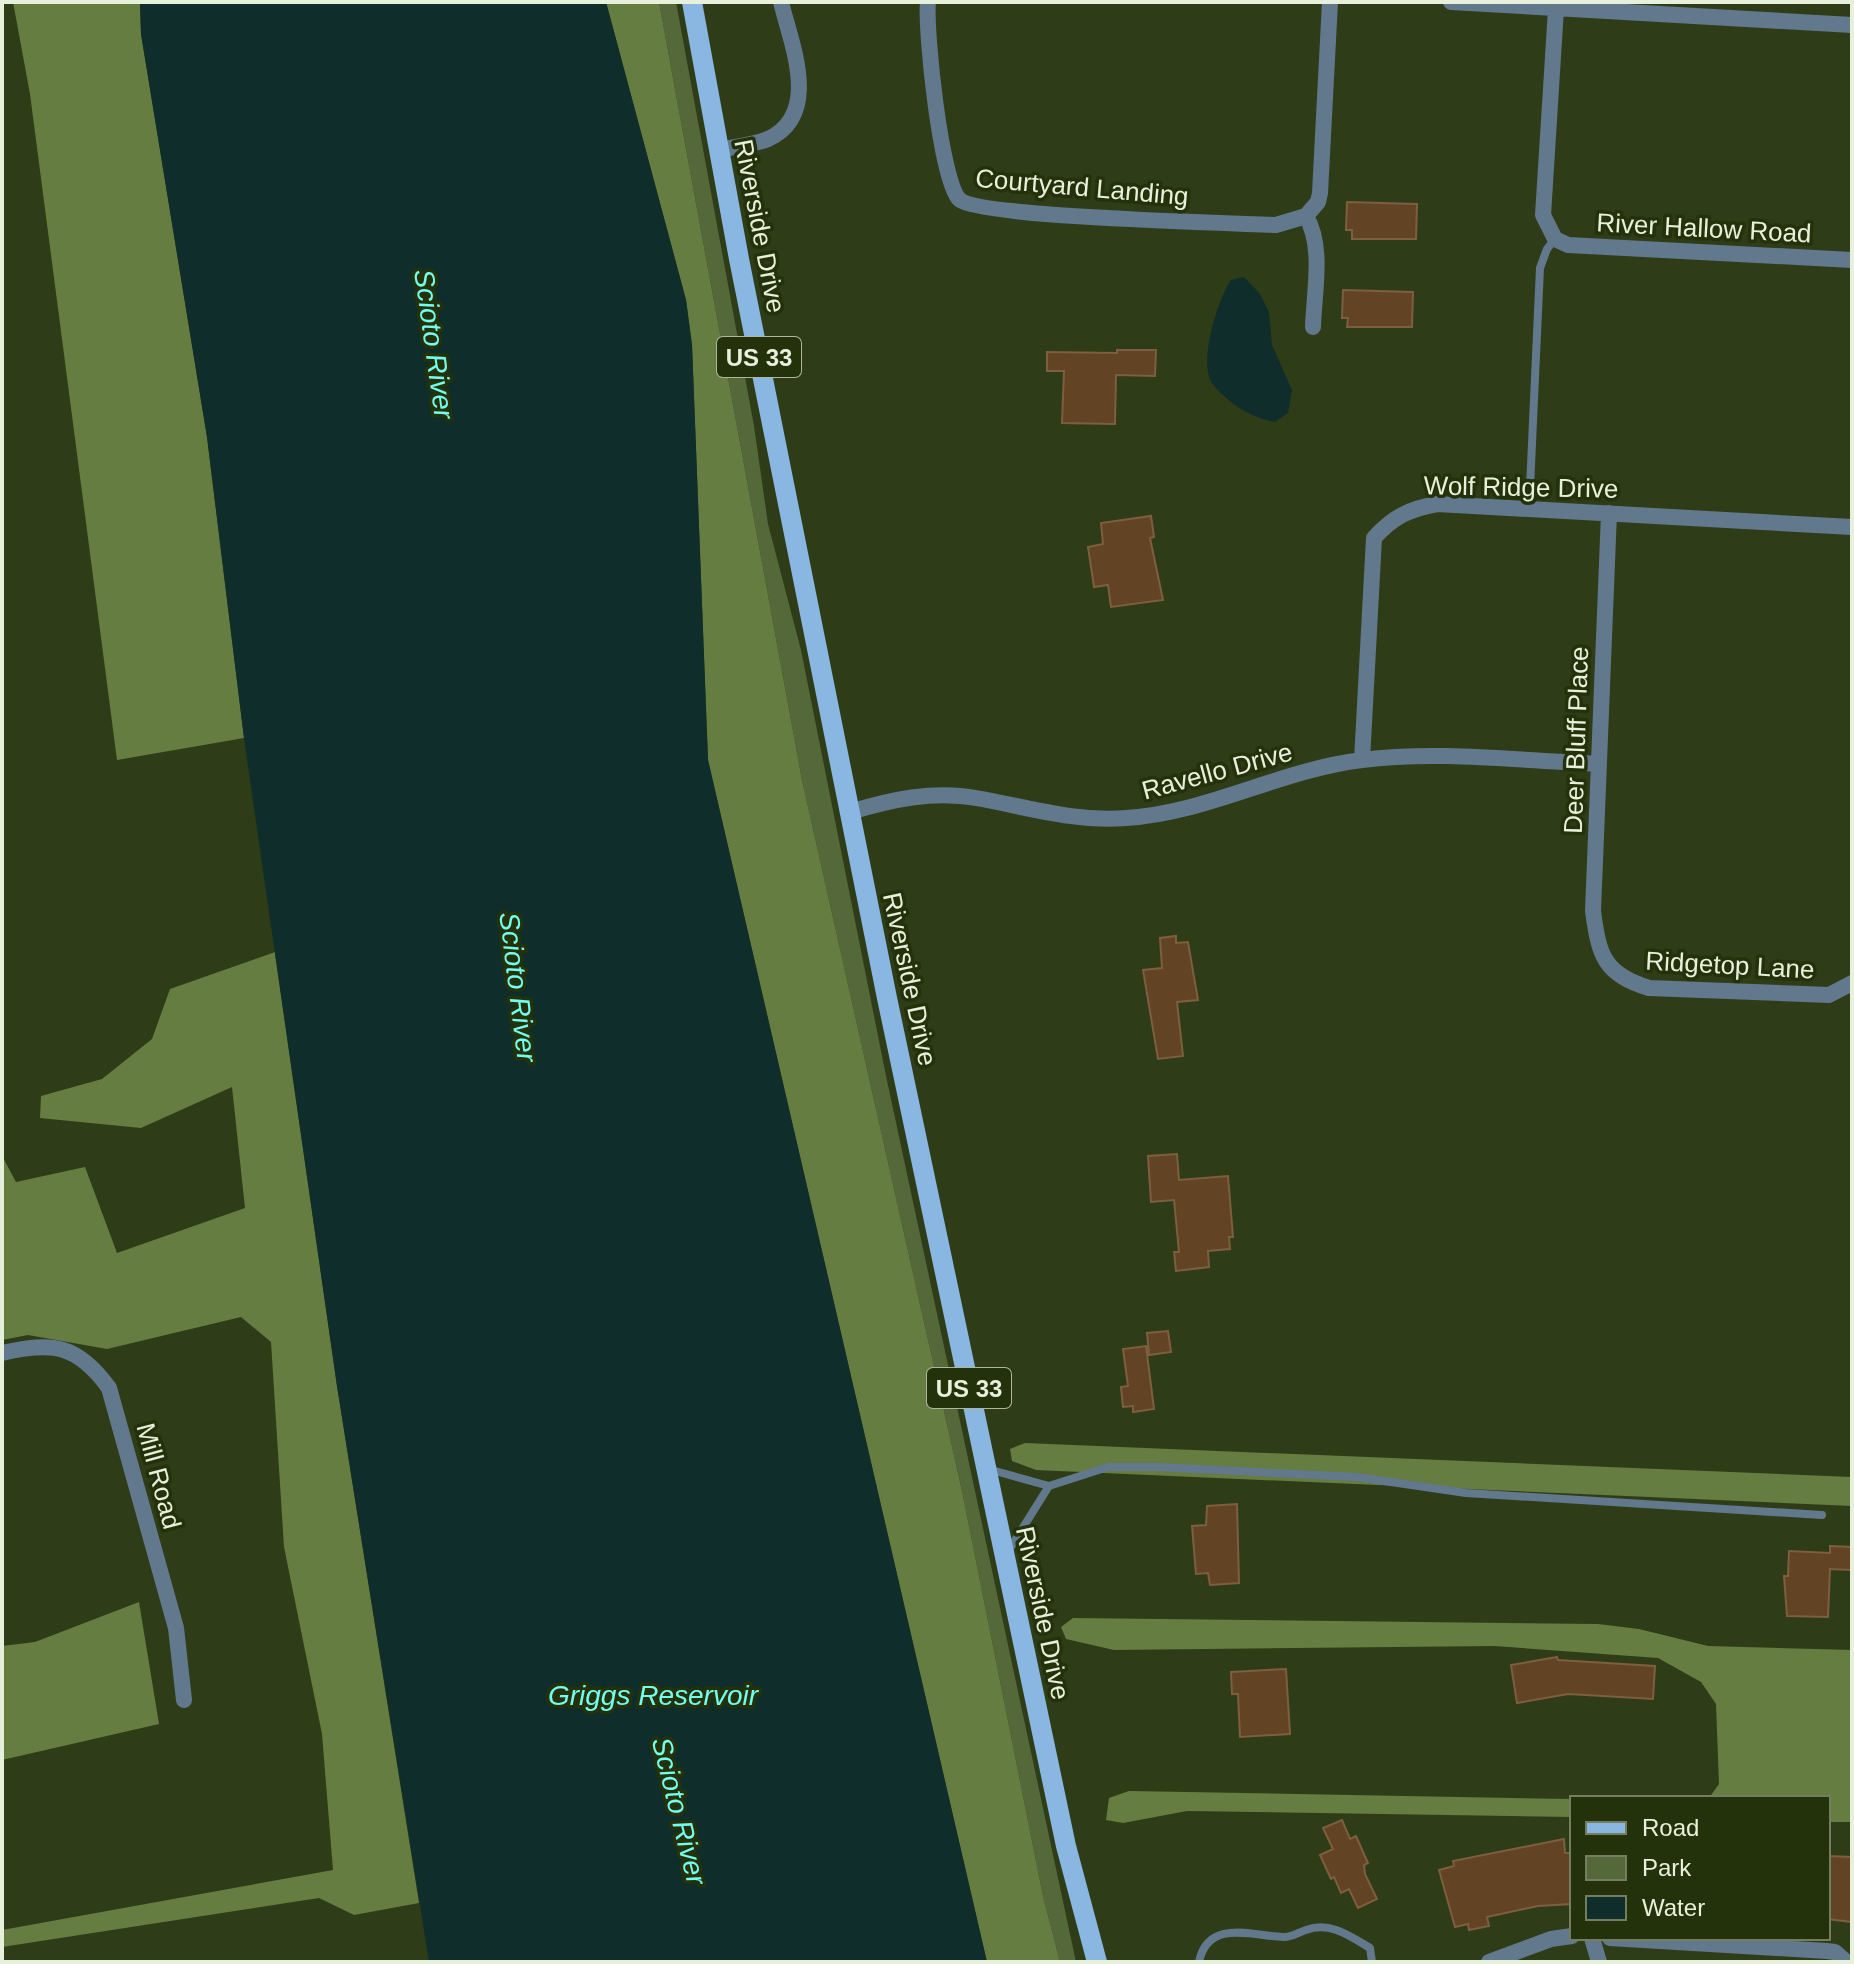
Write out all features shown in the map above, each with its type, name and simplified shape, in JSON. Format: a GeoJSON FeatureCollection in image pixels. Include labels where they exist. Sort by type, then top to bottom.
{"type":"FeatureCollection","features":[{"type":"Feature","properties":{"kind":"main road","name":"Riverside Drive"},"geometry":{"type":"LineString","coordinates":[[692,2],[718,150],[850,812],[1066,1846],[1097,1962]]}},
{"type":"Feature","properties":{"kind":"street"},"geometry":{"type":"LineString","coordinates":[[718,150],[775,135],[786,125],[798,103],[800,80],[781,2]]}},
{"type":"Feature","properties":{"kind":"street","name":"Courtyard Landing"},"geometry":{"type":"LineString","coordinates":[[928,2],[929,49],[945,159],[951,187],[964,203],[1032,212],[1276,225],[1306,216]]}},
{"type":"Feature","properties":{"kind":"street"},"geometry":{"type":"LineString","coordinates":[[1313,327],[1316,246],[1314,231],[1306,216],[1318,202],[1320,193],[1330,2]]}},
{"type":"Feature","properties":{"kind":"street"},"geometry":{"type":"LineString","coordinates":[[1451,2],[1852,25]]}},
{"type":"Feature","properties":{"kind":"street"},"geometry":{"type":"LineString","coordinates":[[1555,239],[1543,215],[1556,9]]}},
{"type":"Feature","properties":{"kind":"street","name":"River Hallow Road"},"geometry":{"type":"LineString","coordinates":[[1555,239],[1568,245],[1852,260]]}},
{"type":"Feature","properties":{"kind":"street","name":"Wolf Ridge Drive"},"geometry":{"type":"LineString","coordinates":[[1362,760],[1374,538],[1390,521],[1410,509],[1437,504],[1852,527]]}},
{"type":"Feature","properties":{"kind":"street","name":"Deer Bluff Place"},"geometry":{"type":"LineString","coordinates":[[1607,966],[1597,941],[1593,911],[1609,513]]}},
{"type":"Feature","properties":{"kind":"street","name":"Ravello Drive"},"geometry":{"type":"LineString","coordinates":[[850,812],[886,801],[946,796],[974,797],[1064,817],[1154,816],[1212,802],[1289,775],[1362,760],[1426,757],[1599,764]]}},
{"type":"Feature","properties":{"kind":"street","name":"Ridgetop Lane"},"geometry":{"type":"LineString","coordinates":[[1607,966],[1629,982],[1649,988],[1829,995],[1852,983]]}},
{"type":"Feature","properties":{"kind":"street","name":"Mill Road"},"geometry":{"type":"LineString","coordinates":[[2,1353],[27,1347],[61,1348],[91,1364],[109,1388],[176,1628],[184,1700]]}},
{"type":"Feature","properties":{"kind":"street"},"geometry":{"type":"LineString","coordinates":[[1489,1962],[1551,1939],[1570,1936]]}},
{"type":"Feature","properties":{"kind":"street"},"geometry":{"type":"LineString","coordinates":[[1593,1940],[1599,1962]]}},
{"type":"Feature","properties":{"kind":"street"},"geometry":{"type":"LineString","coordinates":[[1643,1940],[1827,1951],[1845,1960]]}},
{"type":"Feature","properties":{"kind":"lane"},"geometry":{"type":"LineString","coordinates":[[1529,509],[1540,268],[1547,249],[1555,239]]}},
{"type":"Feature","properties":{"kind":"lane"},"geometry":{"type":"LineString","coordinates":[[986,1469],[1049,1486],[1108,1467],[1157,1467],[1357,1477],[1466,1493],[1822,1515]]}},
{"type":"Feature","properties":{"kind":"lane"},"geometry":{"type":"LineString","coordinates":[[1005,1558],[1049,1486]]}},
{"type":"Feature","properties":{"kind":"lane"},"geometry":{"type":"LineString","coordinates":[[1199,1962],[1201,1951],[1221,1934],[1249,1930],[1286,1938],[1310,1928],[1335,1928],[1370,1948],[1372,1962]]}},
{"type":"Feature","properties":{"kind":"green space"},"geometry":{"type":"Polygon","coordinates":[[[13,2],[140,2],[141,34],[207,437],[244,738],[117,760],[30,94],[13,2]]]}},
{"type":"Feature","properties":{"kind":"green space"},"geometry":{"type":"Polygon","coordinates":[[[606,2],[659,2],[802,780],[962,1491],[1043,1896],[1060,1962],[987,1962],[708,760],[692,345],[686,300],[606,2]]]}},
{"type":"Feature","properties":{"kind":"green space"},"geometry":{"type":"Polygon","coordinates":[[[659,2],[676,2],[754,426],[768,524],[801,650],[886,1076],[1076,1962],[1060,1962],[1043,1896],[962,1491],[802,780],[659,2]]]}},
{"type":"Feature","properties":{"kind":"green space"},"geometry":{"type":"Polygon","coordinates":[[[275,952],[337,1386],[419,1903],[354,1915],[319,1898],[2,1947],[2,1930],[333,1870],[322,1734],[284,1547],[271,1342],[241,1317],[107,1349],[28,1335],[2,1340],[2,1156],[16,1182],[85,1167],[117,1253],[245,1208],[232,1087],[141,1128],[40,1118],[41,1096],[102,1079],[152,1039],[170,989],[275,952]]]}},
{"type":"Feature","properties":{"kind":"green space"},"geometry":{"type":"Polygon","coordinates":[[[1025,1443],[1852,1477],[1852,1506],[1036,1470],[1012,1461],[1010,1449],[1025,1443]]]}},
{"type":"Feature","properties":{"kind":"green space"},"geometry":{"type":"Polygon","coordinates":[[[139,1602],[159,1724],[2,1760],[2,1646],[35,1642],[139,1602]]]}},
{"type":"Feature","properties":{"kind":"green space"},"geometry":{"type":"Polygon","coordinates":[[[1073,1618],[1598,1624],[1639,1629],[1708,1646],[1852,1650],[1852,1822],[1830,1822],[1830,1796],[1710,1796],[1719,1784],[1716,1704],[1701,1682],[1658,1658],[1494,1646],[1114,1650],[1066,1639],[1061,1627],[1073,1618]]]}},
{"type":"Feature","properties":{"kind":"green space"},"geometry":{"type":"Polygon","coordinates":[[[1129,1791],[1570,1799],[1570,1817],[1187,1811],[1123,1823],[1106,1820],[1109,1798],[1129,1791]]]}},
{"type":"Feature","properties":{"kind":"water","name":"Griggs Reservoir"},"geometry":{"type":"Polygon","coordinates":[[[140,2],[606,2],[686,300],[692,345],[708,760],[987,1962],[429,1962],[337,1386],[244,738],[207,437],[141,34],[140,2]]]}},
{"type":"Feature","properties":{"kind":"water"},"geometry":{"type":"Polygon","coordinates":[[[1244,277],[1260,294],[1269,312],[1272,345],[1292,390],[1288,413],[1275,422],[1232,403],[1212,383],[1208,373],[1208,346],[1221,301],[1231,280],[1244,277]]]}},
{"type":"Feature","properties":{"kind":"building"},"geometry":{"type":"Polygon","coordinates":[[[1347,202],[1417,204],[1416,239],[1352,239],[1352,230],[1346,230],[1347,202]]]}},
{"type":"Feature","properties":{"kind":"building"},"geometry":{"type":"Polygon","coordinates":[[[1343,290],[1413,292],[1412,327],[1347,327],[1348,318],[1342,318],[1343,290]]]}},
{"type":"Feature","properties":{"kind":"building"},"geometry":{"type":"Polygon","coordinates":[[[1117,350],[1156,350],[1155,376],[1116,375],[1115,424],[1062,423],[1064,371],[1047,371],[1047,352],[1117,353],[1117,350]]]}},
{"type":"Feature","properties":{"kind":"building"},"geometry":{"type":"Polygon","coordinates":[[[1151,516],[1154,537],[1150,538],[1163,600],[1111,607],[1108,585],[1094,587],[1088,547],[1103,544],[1101,523],[1151,516]]]}},
{"type":"Feature","properties":{"kind":"building"},"geometry":{"type":"Polygon","coordinates":[[[1176,936],[1176,943],[1188,942],[1198,1000],[1177,1002],[1183,1056],[1158,1059],[1143,970],[1162,968],[1160,938],[1176,936]]]}},
{"type":"Feature","properties":{"kind":"building"},"geometry":{"type":"Polygon","coordinates":[[[1177,1154],[1179,1180],[1228,1176],[1233,1237],[1229,1237],[1230,1249],[1208,1251],[1209,1267],[1176,1271],[1174,1252],[1179,1252],[1174,1200],[1151,1202],[1148,1156],[1177,1154]]]}},
{"type":"Feature","properties":{"kind":"building"},"geometry":{"type":"Polygon","coordinates":[[[1168,1331],[1171,1352],[1149,1355],[1147,1333],[1168,1331]]]}},
{"type":"Feature","properties":{"kind":"building"},"geometry":{"type":"Polygon","coordinates":[[[1146,1346],[1154,1409],[1133,1412],[1133,1406],[1123,1407],[1121,1387],[1128,1386],[1123,1349],[1146,1346]]]}},
{"type":"Feature","properties":{"kind":"building"},"geometry":{"type":"Polygon","coordinates":[[[1237,1504],[1239,1583],[1210,1585],[1208,1573],[1196,1574],[1192,1526],[1206,1525],[1207,1506],[1237,1504]]]}},
{"type":"Feature","properties":{"kind":"building"},"geometry":{"type":"Polygon","coordinates":[[[1830,1546],[1852,1547],[1852,1570],[1830,1569],[1828,1617],[1787,1616],[1784,1576],[1788,1576],[1789,1551],[1830,1553],[1830,1546]]]}},
{"type":"Feature","properties":{"kind":"building"},"geometry":{"type":"Polygon","coordinates":[[[1557,1657],[1558,1660],[1655,1666],[1653,1699],[1568,1694],[1517,1703],[1511,1665],[1557,1657]]]}},
{"type":"Feature","properties":{"kind":"building"},"geometry":{"type":"Polygon","coordinates":[[[1286,1669],[1290,1734],[1240,1737],[1238,1694],[1232,1694],[1231,1672],[1286,1669]]]}},
{"type":"Feature","properties":{"kind":"building"},"geometry":{"type":"Polygon","coordinates":[[[1342,1820],[1350,1839],[1356,1836],[1368,1863],[1364,1865],[1365,1874],[1377,1899],[1358,1908],[1349,1889],[1341,1893],[1320,1855],[1333,1849],[1323,1828],[1342,1820]]]}},
{"type":"Feature","properties":{"kind":"building"},"geometry":{"type":"Polygon","coordinates":[[[1564,1839],[1565,1853],[1570,1853],[1570,1904],[1538,1906],[1487,1917],[1489,1926],[1469,1930],[1468,1924],[1455,1927],[1439,1870],[1454,1866],[1453,1861],[1564,1839]]]}},
{"type":"Feature","properties":{"kind":"building"},"geometry":{"type":"Polygon","coordinates":[[[1830,1856],[1852,1857],[1852,1922],[1830,1919],[1830,1856]]]}},
{"type":"Feature","properties":{"kind":"water label","name":"Scioto River"},"geometry":{"type":"Point","coordinates":[434,344]}},
{"type":"Feature","properties":{"kind":"water label","name":"Scioto River"},"geometry":{"type":"Point","coordinates":[518,987]}},
{"type":"Feature","properties":{"kind":"water label","name":"Scioto River"},"geometry":{"type":"Point","coordinates":[679,1811]}}]}
